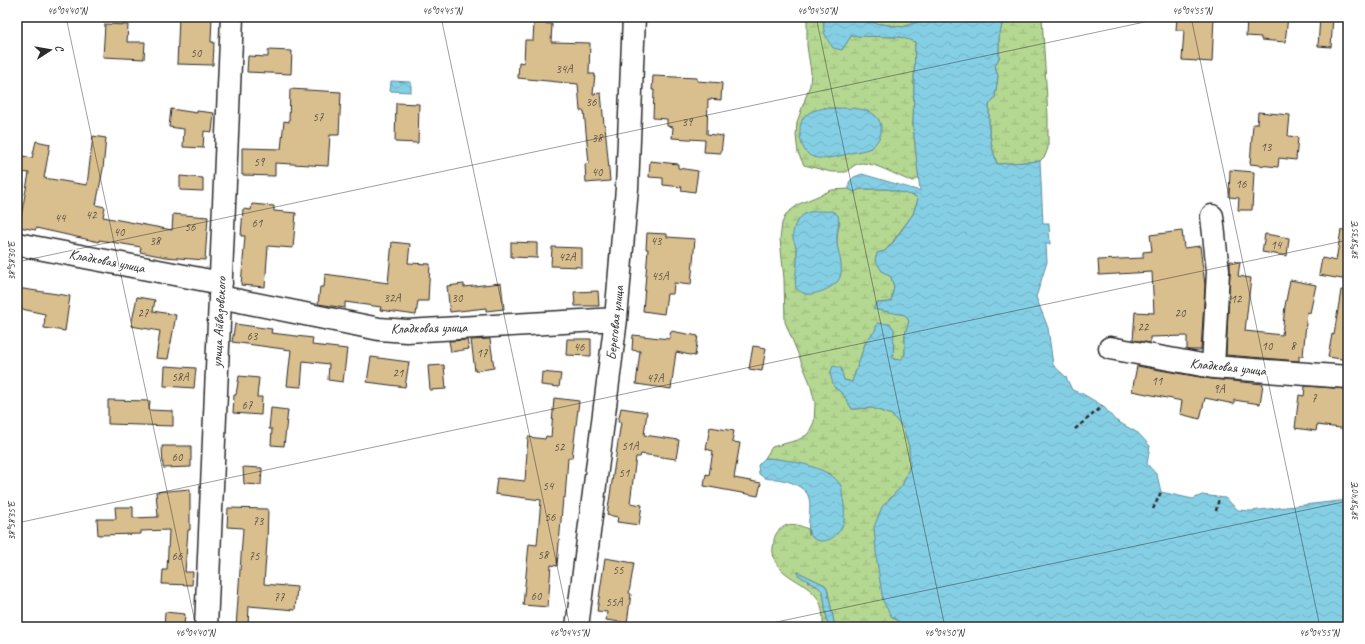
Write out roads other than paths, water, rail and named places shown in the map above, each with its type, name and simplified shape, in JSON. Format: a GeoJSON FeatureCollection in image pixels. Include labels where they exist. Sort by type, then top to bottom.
{"type":"FeatureCollection","features":[{"type":"Feature","properties":{"kind":"street","name":"улица Айвазовского"},"geometry":{"type":"LineString","coordinates":[[206,627],[232,17]]}},
{"type":"Feature","properties":{"kind":"street","name":"Береговая улица"},"geometry":{"type":"LineString","coordinates":[[577,627],[616,319],[627,188],[634,17]]}},
{"type":"Feature","properties":{"kind":"street"},"geometry":{"type":"LineString","coordinates":[[1212,216],[1218,271],[1213,367]]}},
{"type":"Feature","properties":{"kind":"street","name":"Кладковая улица"},"geometry":{"type":"LineString","coordinates":[[17,244],[221,290],[379,329],[407,331],[616,319]]}},
{"type":"Feature","properties":{"kind":"street","name":"Кладковая улица"},"geometry":{"type":"LineString","coordinates":[[1110,348],[1213,367],[1348,376]]}},
{"type":"Feature","properties":{"kind":"water"},"geometry":{"type":"Polygon","coordinates":[[[826,17],[845,17],[847,19],[903,27],[919,21],[919,17],[1004,17],[999,37],[999,58],[995,66],[998,76],[995,97],[989,105],[989,129],[997,164],[1040,161],[1043,224],[1049,224],[1050,244],[1046,244],[1047,262],[1036,297],[1048,328],[1053,365],[1066,377],[1072,390],[1083,394],[1103,406],[1115,420],[1138,433],[1150,446],[1147,464],[1157,475],[1161,492],[1193,499],[1202,495],[1225,498],[1238,510],[1251,511],[1348,500],[1348,627],[901,627],[901,623],[891,616],[883,601],[877,562],[874,527],[882,507],[902,486],[910,466],[909,447],[903,428],[892,415],[872,408],[852,409],[843,394],[834,387],[830,374],[833,366],[841,368],[844,380],[852,382],[866,341],[875,331],[877,323],[890,324],[894,329],[893,359],[901,360],[905,354],[905,334],[909,321],[905,315],[873,309],[877,303],[891,302],[894,287],[891,277],[882,271],[875,260],[877,253],[885,251],[892,244],[913,214],[918,199],[915,196],[888,189],[860,189],[854,192],[849,189],[849,182],[854,177],[862,174],[920,191],[913,127],[915,42],[900,37],[851,36],[842,50],[833,48],[826,37],[824,29],[824,21],[826,17]]]}},
{"type":"Feature","properties":{"kind":"water"},"geometry":{"type":"Polygon","coordinates":[[[391,81],[411,82],[411,92],[390,91],[391,81]]]}},
{"type":"Feature","properties":{"kind":"water"},"geometry":{"type":"Polygon","coordinates":[[[824,108],[853,108],[865,110],[875,115],[881,128],[881,133],[876,143],[866,150],[840,156],[818,158],[809,155],[802,145],[800,127],[804,117],[808,113],[824,108]]]}},
{"type":"Feature","properties":{"kind":"water"},"geometry":{"type":"Polygon","coordinates":[[[815,211],[832,211],[838,215],[837,239],[841,264],[840,277],[835,284],[825,290],[814,294],[805,294],[796,289],[795,280],[797,248],[793,238],[795,225],[806,213],[815,211]]]}},
{"type":"Feature","properties":{"kind":"water"},"geometry":{"type":"Polygon","coordinates":[[[765,458],[795,462],[817,468],[826,472],[840,484],[842,487],[844,520],[840,530],[833,538],[823,541],[813,538],[810,535],[809,497],[806,492],[792,483],[778,479],[768,479],[759,474],[758,465],[765,458]]]}},
{"type":"Feature","properties":{"kind":"water"},"geometry":{"type":"Polygon","coordinates":[[[798,572],[825,585],[827,588],[835,627],[828,627],[823,592],[818,587],[798,575],[798,572]]]}}]}
